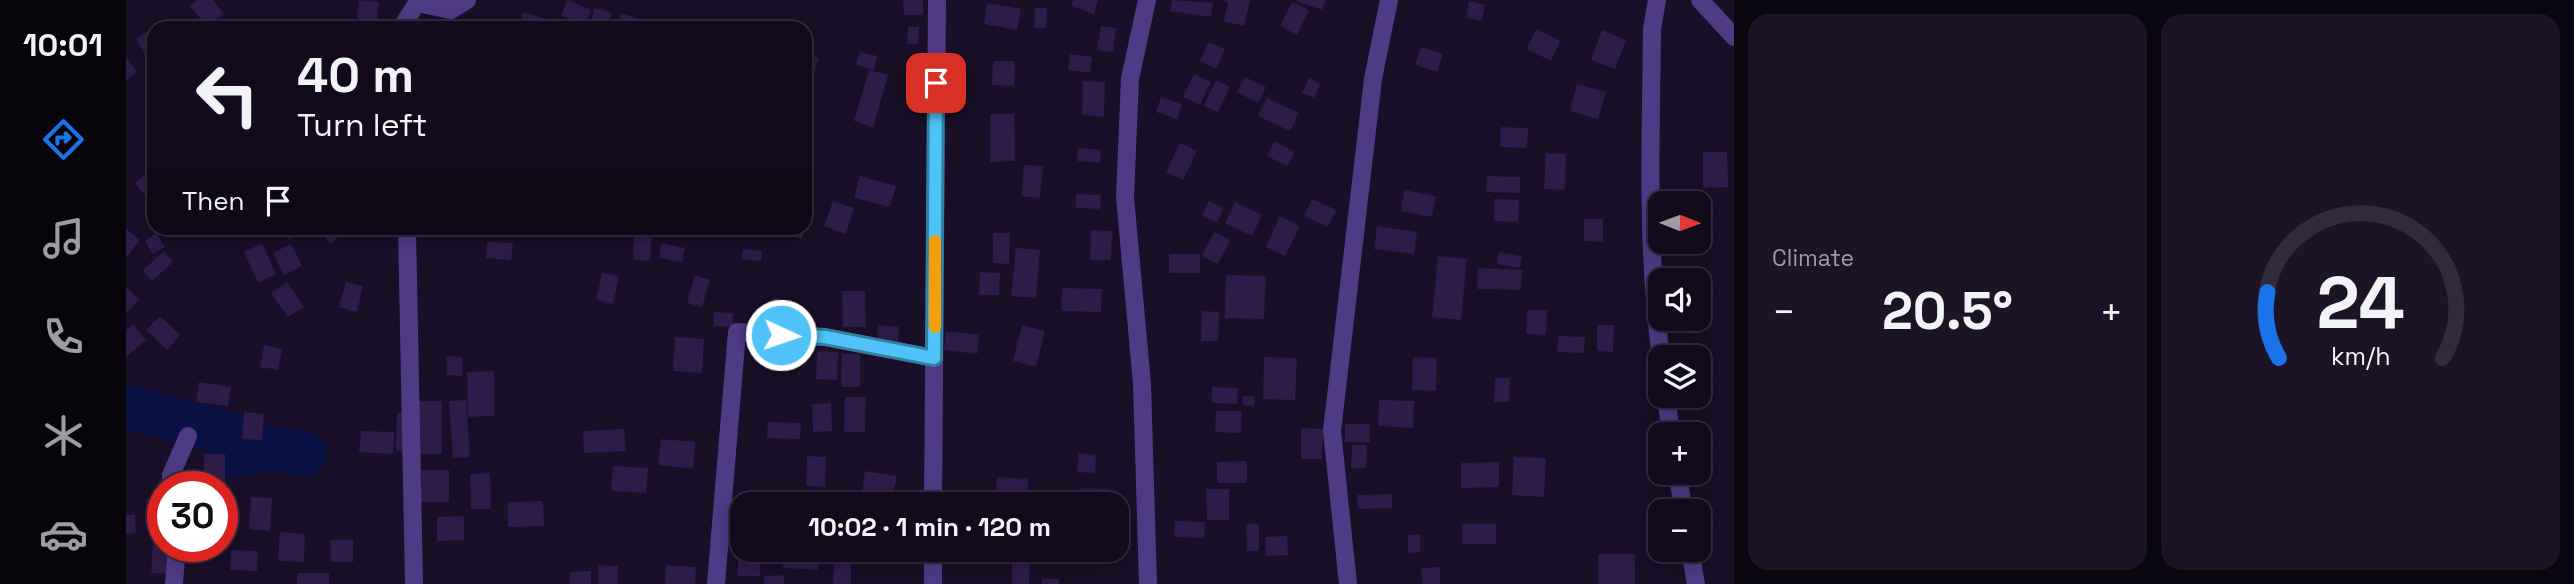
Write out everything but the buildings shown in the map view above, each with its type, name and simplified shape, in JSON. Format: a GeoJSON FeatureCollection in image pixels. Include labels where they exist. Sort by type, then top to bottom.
{"type":"FeatureCollection","features":[{"type":"Feature","properties":{"kind":"street"},"geometry":{"type":"LineString","coordinates":[[405,21],[416,2],[451,10],[467,0]]}},
{"type":"Feature","properties":{"kind":"street"},"geometry":{"type":"LineString","coordinates":[[933,492],[937,0]]}},
{"type":"Feature","properties":{"kind":"street"},"geometry":{"type":"LineString","coordinates":[[1147,0],[1130,79],[1125,197],[1142,384],[1148,584]]}},
{"type":"Feature","properties":{"kind":"street"},"geometry":{"type":"LineString","coordinates":[[1348,584],[1332,431],[1373,79],[1389,0]]}},
{"type":"Feature","properties":{"kind":"street"},"geometry":{"type":"LineString","coordinates":[[1657,0],[1653,29],[1650,214],[1654,307],[1659,345]]}},
{"type":"Feature","properties":{"kind":"street"},"geometry":{"type":"LineString","coordinates":[[1700,0],[1734,37]]}},
{"type":"Feature","properties":{"kind":"street"},"geometry":{"type":"LineString","coordinates":[[407,235],[414,584]]}},
{"type":"Feature","properties":{"kind":"street"},"geometry":{"type":"LineString","coordinates":[[716,584],[737,332],[825,337],[934,358]]}},
{"type":"Feature","properties":{"kind":"street"},"geometry":{"type":"LineString","coordinates":[[173,471],[188,436]]}},
{"type":"Feature","properties":{"kind":"street"},"geometry":{"type":"LineString","coordinates":[[174,584],[176,562]]}},
{"type":"Feature","properties":{"kind":"street"},"geometry":{"type":"LineString","coordinates":[[933,562],[933,584]]}},
{"type":"Feature","properties":{"kind":"street"},"geometry":{"type":"LineString","coordinates":[[1692,562],[1696,584]]}},
{"type":"Feature","properties":{"kind":"waterway"},"geometry":{"type":"LineString","coordinates":[[126,406],[235,436],[232,456],[270,447],[305,454]]}},
{"type":"Feature","properties":{"kind":"slow traffic"},"geometry":{"type":"LineString","coordinates":[[935,241],[935,327]]}},
{"type":"Feature","properties":{"kind":"route"},"geometry":{"type":"LineString","coordinates":[[781,335],[825,337],[934,358],[936,83]]}}]}
